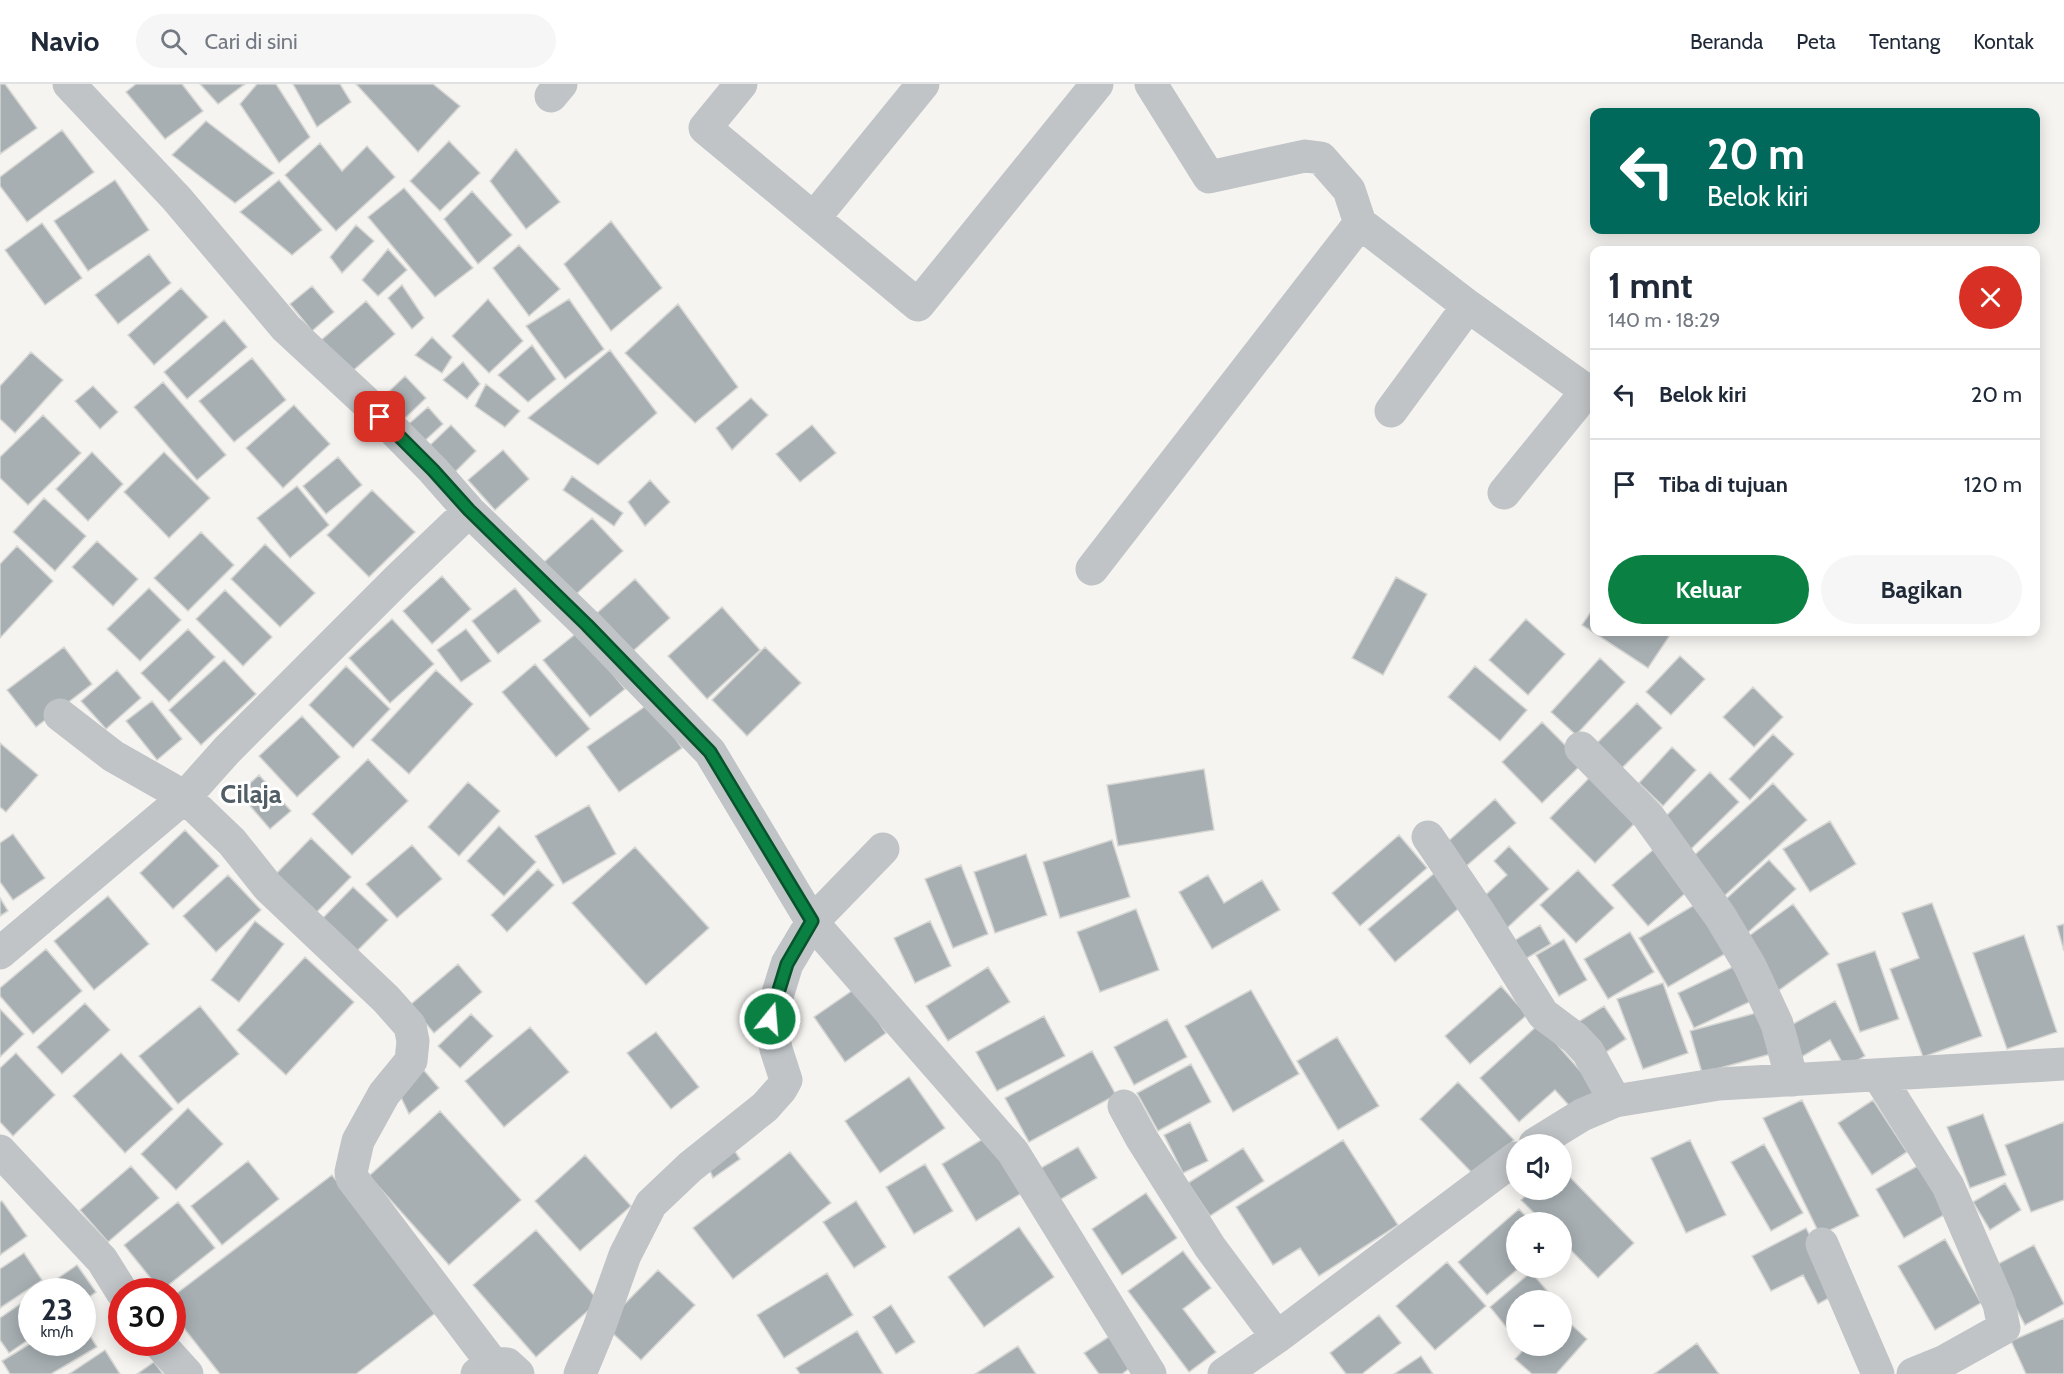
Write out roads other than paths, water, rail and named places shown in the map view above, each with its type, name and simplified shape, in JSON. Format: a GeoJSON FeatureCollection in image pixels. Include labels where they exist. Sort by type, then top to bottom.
{"type":"FeatureCollection","features":[{"type":"Feature","properties":{"kind":"street"},"geometry":{"type":"LineString","coordinates":[[69,84],[177,199],[286,328],[369,405],[469,510],[587,625],[710,752],[812,921],[833,948],[1013,1152],[1150,1374]]}},
{"type":"Feature","properties":{"kind":"street"},"geometry":{"type":"LineString","coordinates":[[741,84],[705,128],[918,305],[1097,84]]}},
{"type":"Feature","properties":{"kind":"street"},"geometry":{"type":"LineString","coordinates":[[814,218],[923,84]]}},
{"type":"Feature","properties":{"kind":"street"},"geometry":{"type":"LineString","coordinates":[[1150,84],[1209,177],[1305,156],[1321,158],[1349,190],[1360,223],[1468,306],[1590,393]]}},
{"type":"Feature","properties":{"kind":"street"},"geometry":{"type":"LineString","coordinates":[[1092,569],[1360,223]]}},
{"type":"Feature","properties":{"kind":"street"},"geometry":{"type":"LineString","coordinates":[[1391,411],[1468,306]]}},
{"type":"Feature","properties":{"kind":"street"},"geometry":{"type":"LineString","coordinates":[[1504,493],[1590,395]]}},
{"type":"Feature","properties":{"kind":"street"},"geometry":{"type":"LineString","coordinates":[[0,952],[184,797],[235,742],[469,510]]}},
{"type":"Feature","properties":{"kind":"street"},"geometry":{"type":"LineString","coordinates":[[60,715],[113,756],[184,797],[232,842],[268,886],[386,999],[410,1026],[413,1041],[411,1061],[384,1094],[358,1141],[351,1172],[352,1178],[495,1370]]}},
{"type":"Feature","properties":{"kind":"street"},"geometry":{"type":"LineString","coordinates":[[1581,748],[1648,816],[1720,916],[1750,966],[1772,1014],[1792,1080]]}},
{"type":"Feature","properties":{"kind":"street"},"geometry":{"type":"LineString","coordinates":[[1428,837],[1479,912],[1543,1014],[1575,1038],[1588,1052],[1615,1101]]}},
{"type":"Feature","properties":{"kind":"street"},"geometry":{"type":"LineString","coordinates":[[580,1374],[625,1255],[651,1204],[690,1167],[765,1107],[782,1089],[786,1080],[776,1049],[770,1019],[787,964],[812,921],[883,849]]}},
{"type":"Feature","properties":{"kind":"street"},"geometry":{"type":"LineString","coordinates":[[1551,1134],[1582,1115],[1615,1101],[1719,1084],[2064,1064]]}},
{"type":"Feature","properties":{"kind":"street"},"geometry":{"type":"LineString","coordinates":[[1878,1075],[1948,1186],[1999,1304],[2004,1328],[1945,1362],[1913,1374]]}},
{"type":"Feature","properties":{"kind":"street"},"geometry":{"type":"LineString","coordinates":[[1124,1106],[1142,1139],[1210,1247],[1278,1337]]}},
{"type":"Feature","properties":{"kind":"street"},"geometry":{"type":"LineString","coordinates":[[0,1150],[102,1260],[113,1278]]}},
{"type":"Feature","properties":{"kind":"street"},"geometry":{"type":"LineString","coordinates":[[1224,1374],[1278,1337],[1506,1166]]}},
{"type":"Feature","properties":{"kind":"street"},"geometry":{"type":"LineString","coordinates":[[1822,1244],[1878,1374]]}},
{"type":"Feature","properties":{"kind":"street"},"geometry":{"type":"LineString","coordinates":[[171,1356],[188,1374]]}},
{"type":"Feature","properties":{"kind":"district","name":"Cilaja"},"geometry":{"type":"Point","coordinates":[251,794]}}]}
